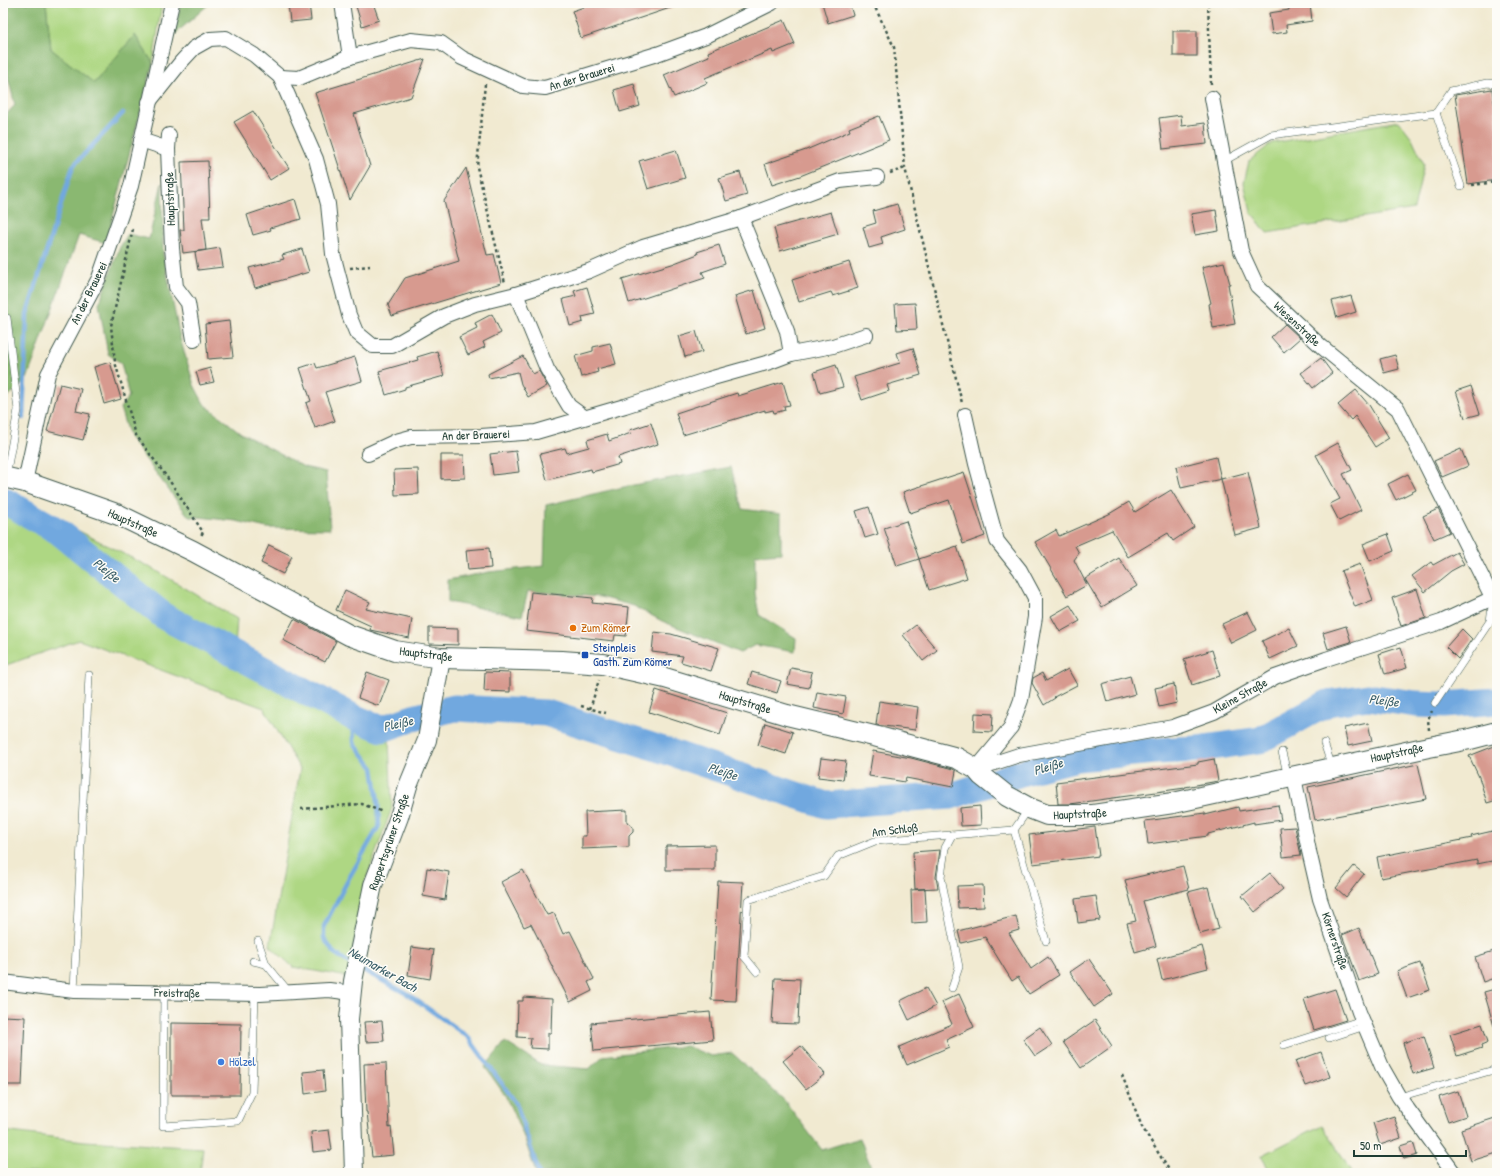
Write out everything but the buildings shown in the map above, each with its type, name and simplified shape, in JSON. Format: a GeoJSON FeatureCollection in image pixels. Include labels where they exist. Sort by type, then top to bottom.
{"type":"FeatureCollection","features":[{"type":"Feature","properties":{"kind":"main road","name":"Hauptstraße"},"geometry":{"type":"LineString","coordinates":[[5,477],[25,482],[119,515],[193,551],[348,635],[395,651],[441,658],[562,661],[603,664],[665,678],[787,715],[878,736],[957,758],[979,773],[1007,796],[1048,816],[1093,815],[1173,803],[1497,732]]}},
{"type":"Feature","properties":{"kind":"street","name":"An der Brauerei"},"geometry":{"type":"LineString","coordinates":[[25,482],[48,374],[99,278],[131,186],[172,3]]}},
{"type":"Feature","properties":{"kind":"street"},"geometry":{"type":"LineString","coordinates":[[342,3],[350,56]]}},
{"type":"Feature","properties":{"kind":"street","name":"An der Brauerei"},"geometry":{"type":"LineString","coordinates":[[280,77],[299,78],[350,56],[411,40],[440,43],[462,58],[523,86],[545,88],[658,54],[706,36],[769,4]]}},
{"type":"Feature","properties":{"kind":"street","name":"An der Brauerei"},"geometry":{"type":"LineString","coordinates":[[149,102],[194,48],[210,39],[226,38],[254,55],[280,77],[316,159],[328,204],[333,254],[349,315],[356,332],[373,346],[392,346],[444,316],[475,304],[512,295],[589,271],[643,247],[741,218],[840,181],[877,176]]}},
{"type":"Feature","properties":{"kind":"street","name":"Wiesenstraße"},"geometry":{"type":"LineString","coordinates":[[1212,98],[1241,252],[1257,286],[1322,347],[1398,408],[1495,597]]}},
{"type":"Feature","properties":{"kind":"street","name":"Hauptstraße"},"geometry":{"type":"LineString","coordinates":[[169,135],[168,149],[172,248],[176,287],[188,303],[194,340]]}},
{"type":"Feature","properties":{"kind":"street"},"geometry":{"type":"LineString","coordinates":[[141,140],[168,149]]}},
{"type":"Feature","properties":{"kind":"street"},"geometry":{"type":"LineString","coordinates":[[741,218],[787,331],[791,354]]}},
{"type":"Feature","properties":{"kind":"street"},"geometry":{"type":"LineString","coordinates":[[512,295],[547,369],[569,406],[584,417]]}},
{"type":"Feature","properties":{"kind":"street","name":"An der Brauerei"},"geometry":{"type":"LineString","coordinates":[[368,454],[396,441],[411,438],[481,436],[536,432],[770,362],[791,354],[833,346],[866,334]]}},
{"type":"Feature","properties":{"kind":"street"},"geometry":{"type":"LineString","coordinates":[[965,415],[996,541],[1020,570],[1035,598],[1035,617],[1020,700],[1011,727],[979,773]]}},
{"type":"Feature","properties":{"kind":"street","name":"Kleine Straße"},"geometry":{"type":"LineString","coordinates":[[979,773],[1019,755],[1173,727],[1214,712],[1275,677],[1441,622],[1495,597]]}},
{"type":"Feature","properties":{"kind":"street","name":"Ruppertsgrüner Straße"},"geometry":{"type":"LineString","coordinates":[[354,1173],[349,1019],[352,987],[373,885],[399,817],[408,786],[427,740],[441,658]]}},
{"type":"Feature","properties":{"kind":"street","name":"Körnerstraße"},"geometry":{"type":"LineString","coordinates":[[1291,778],[1320,899],[1363,1023],[1383,1069],[1399,1097],[1454,1173]]}},
{"type":"Feature","properties":{"kind":"street","name":"Freistraße"},"geometry":{"type":"LineString","coordinates":[[3,982],[74,991],[255,994],[329,990],[352,987]]}},
{"type":"Feature","properties":{"kind":"lane"},"geometry":{"type":"LineString","coordinates":[[1224,160],[1271,135],[1436,113],[1451,90],[1487,83],[1497,84]]}},
{"type":"Feature","properties":{"kind":"lane"},"geometry":{"type":"LineString","coordinates":[[1436,113],[1461,186]]}},
{"type":"Feature","properties":{"kind":"lane"},"geometry":{"type":"LineString","coordinates":[[5,477],[18,410],[6,318]]}},
{"type":"Feature","properties":{"kind":"lane"},"geometry":{"type":"LineString","coordinates":[[1435,703],[1490,621],[1495,597]]}},
{"type":"Feature","properties":{"kind":"lane"},"geometry":{"type":"LineString","coordinates":[[74,991],[89,674]]}},
{"type":"Feature","properties":{"kind":"lane"},"geometry":{"type":"LineString","coordinates":[[1324,742],[1333,768]]}},
{"type":"Feature","properties":{"kind":"lane"},"geometry":{"type":"LineString","coordinates":[[1282,752],[1291,778]]}},
{"type":"Feature","properties":{"kind":"lane"},"geometry":{"type":"LineString","coordinates":[[1029,808],[1014,830],[1046,941]]}},
{"type":"Feature","properties":{"kind":"lane","name":"Am Schloß"},"geometry":{"type":"LineString","coordinates":[[757,972],[744,956],[748,900],[824,876],[838,856],[875,841],[1014,830]]}},
{"type":"Feature","properties":{"kind":"lane"},"geometry":{"type":"LineString","coordinates":[[952,835],[945,848],[940,877],[959,966],[952,988]]}},
{"type":"Feature","properties":{"kind":"lane"},"geometry":{"type":"LineString","coordinates":[[258,941],[266,964],[290,992]]}},
{"type":"Feature","properties":{"kind":"lane"},"geometry":{"type":"LineString","coordinates":[[253,961],[266,964]]}},
{"type":"Feature","properties":{"kind":"lane"},"geometry":{"type":"LineString","coordinates":[[164,992],[163,1126],[238,1121],[252,1092],[255,994]]}},
{"type":"Feature","properties":{"kind":"lane"},"geometry":{"type":"LineString","coordinates":[[1329,1038],[1363,1023]]}},
{"type":"Feature","properties":{"kind":"lane"},"geometry":{"type":"LineString","coordinates":[[1284,1045],[1363,1023]]}},
{"type":"Feature","properties":{"kind":"lane"},"geometry":{"type":"LineString","coordinates":[[1399,1097],[1497,1068]]}},
{"type":"Feature","properties":{"kind":"path"},"geometry":{"type":"LineString","coordinates":[[873,3],[894,47],[905,168],[965,415]]}},
{"type":"Feature","properties":{"kind":"path"},"geometry":{"type":"LineString","coordinates":[[1208,3],[1212,98]]}},
{"type":"Feature","properties":{"kind":"path"},"geometry":{"type":"LineString","coordinates":[[487,70],[477,167],[512,295]]}},
{"type":"Feature","properties":{"kind":"path"},"geometry":{"type":"LineString","coordinates":[[1476,185],[1497,182]]}},
{"type":"Feature","properties":{"kind":"path"},"geometry":{"type":"LineString","coordinates":[[122,209],[133,229],[111,326],[115,362],[136,435],[169,480],[203,532],[193,551]]}},
{"type":"Feature","properties":{"kind":"path"},"geometry":{"type":"LineString","coordinates":[[337,270],[370,266]]}},
{"type":"Feature","properties":{"kind":"path"},"geometry":{"type":"LineString","coordinates":[[590,709],[603,664]]}},
{"type":"Feature","properties":{"kind":"path"},"geometry":{"type":"LineString","coordinates":[[580,706],[606,713]]}},
{"type":"Feature","properties":{"kind":"path"},"geometry":{"type":"LineString","coordinates":[[301,809],[362,804],[385,813]]}},
{"type":"Feature","properties":{"kind":"path"},"geometry":{"type":"LineString","coordinates":[[1122,1075],[1142,1127],[1171,1173]]}},
{"type":"Feature","properties":{"kind":"green space"},"geometry":{"type":"Polygon","coordinates":[[[3,3],[46,3],[51,49],[94,83],[135,35],[153,63],[106,243],[79,235],[27,379],[3,401],[3,118],[15,105],[3,57],[3,3]]]}},
{"type":"Feature","properties":{"kind":"green space"},"geometry":{"type":"Polygon","coordinates":[[[46,3],[162,3],[153,63],[135,35],[94,83],[51,49],[46,3]]]}},
{"type":"Feature","properties":{"kind":"green space"},"geometry":{"type":"Polygon","coordinates":[[[181,3],[210,3],[174,35],[181,3]]]}},
{"type":"Feature","properties":{"kind":"green space"},"geometry":{"type":"Polygon","coordinates":[[[1399,121],[1412,138],[1424,164],[1414,209],[1267,233],[1251,212],[1244,183],[1249,161],[1272,143],[1399,121]]]}},
{"type":"Feature","properties":{"kind":"green space"},"geometry":{"type":"Polygon","coordinates":[[[162,183],[163,254],[180,338],[194,385],[204,404],[241,433],[304,467],[326,472],[330,529],[267,528],[236,521],[189,517],[129,437],[120,408],[129,396],[121,363],[108,354],[99,304],[120,247],[128,234],[149,239],[162,183]]]}},
{"type":"Feature","properties":{"kind":"green space"},"geometry":{"type":"Polygon","coordinates":[[[731,467],[742,509],[781,514],[781,553],[755,555],[755,593],[759,615],[796,638],[795,652],[755,645],[740,653],[662,621],[634,606],[600,597],[528,591],[522,616],[448,602],[448,580],[489,572],[544,566],[546,505],[628,486],[731,467]]]}},
{"type":"Feature","properties":{"kind":"green space"},"geometry":{"type":"Polygon","coordinates":[[[3,495],[15,498],[155,570],[237,619],[235,648],[389,740],[392,808],[365,882],[348,977],[293,967],[270,946],[300,769],[264,708],[79,640],[3,666],[3,495]]]}},
{"type":"Feature","properties":{"kind":"green space"},"geometry":{"type":"Polygon","coordinates":[[[505,1042],[541,1065],[589,1069],[603,1056],[686,1046],[711,1056],[732,1053],[784,1100],[822,1150],[860,1138],[873,1173],[536,1173],[524,1137],[505,1095],[485,1067],[505,1042]]]}},
{"type":"Feature","properties":{"kind":"green space"},"geometry":{"type":"Polygon","coordinates":[[[1322,1125],[1353,1173],[1271,1173],[1261,1156],[1322,1125]]]}},
{"type":"Feature","properties":{"kind":"green space"},"geometry":{"type":"Polygon","coordinates":[[[3,1131],[84,1141],[203,1148],[200,1173],[3,1173],[3,1131]]]}},
{"type":"Feature","properties":{"kind":"waterway"},"geometry":{"type":"LineString","coordinates":[[23,418],[27,314],[73,166],[123,113]]}},
{"type":"Feature","properties":{"kind":"waterway","name":"Pleiße"},"geometry":{"type":"LineString","coordinates":[[3,500],[58,531],[165,617],[353,717],[382,729],[413,718],[455,708],[546,713],[648,745],[826,805],[951,796],[1027,771],[1077,758],[1197,749],[1260,740],[1328,703],[1368,697],[1416,704],[1444,705],[1497,701]]}},
{"type":"Feature","properties":{"kind":"waterway","name":"Neumarker Bach"},"geometry":{"type":"LineString","coordinates":[[352,965],[333,952],[324,938],[324,926],[349,878],[379,826],[378,801],[373,768],[354,743],[353,717]]}},
{"type":"Feature","properties":{"kind":"waterway","name":"Neumarker Bach"},"geometry":{"type":"LineString","coordinates":[[359,968],[409,995],[468,1037],[516,1103],[539,1173]]}},
{"type":"Feature","properties":{"kind":"place","name":"Zum Römer"},"geometry":{"type":"Point","coordinates":[573,628]}},
{"type":"Feature","properties":{"kind":"place","name":"Steinpleis Gasth. Zum Römer"},"geometry":{"type":"Point","coordinates":[585,655]}},
{"type":"Feature","properties":{"kind":"place","name":"Hölzel"},"geometry":{"type":"Point","coordinates":[221,1062]}}]}
